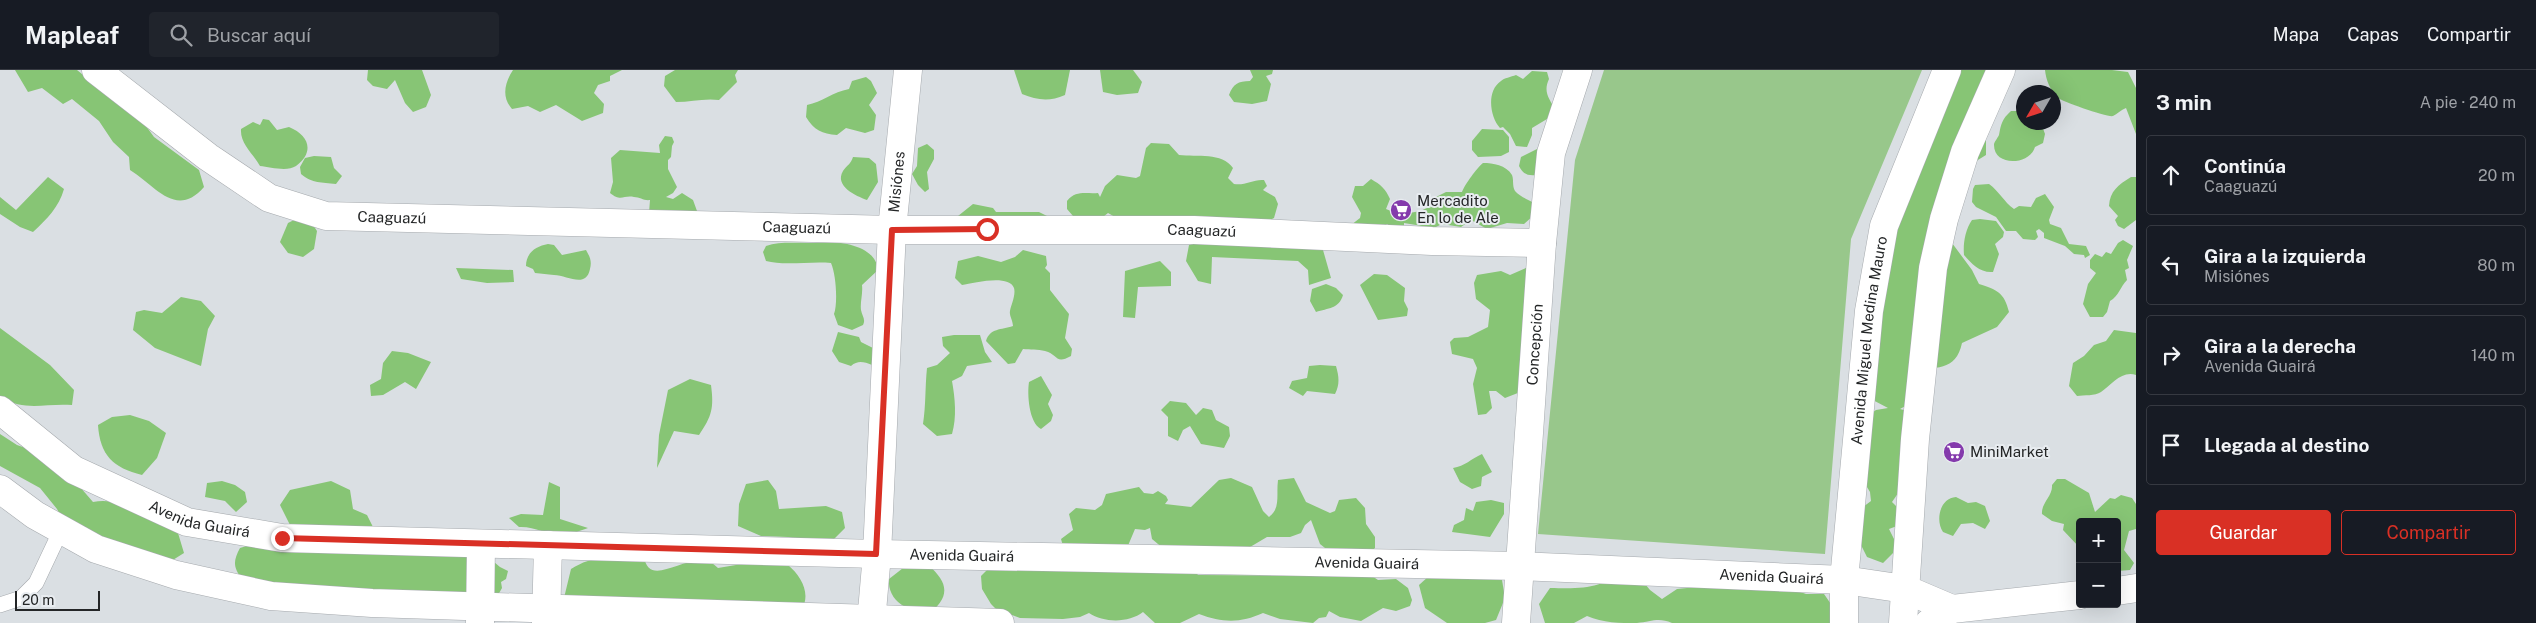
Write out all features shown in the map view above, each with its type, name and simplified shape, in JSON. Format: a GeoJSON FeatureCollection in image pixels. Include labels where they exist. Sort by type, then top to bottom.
{"type":"FeatureCollection","features":[{"type":"Feature","properties":{"kind":"street","name":"Caaguazú"},"geometry":{"type":"LineString","coordinates":[[96,70],[208,157],[269,198],[326,216],[892,230],[1194,230],[1432,241],[1542,243]]}},
{"type":"Feature","properties":{"kind":"street","name":"Misiónes"},"geometry":{"type":"LineString","coordinates":[[871,622],[892,230],[908,70]]}},
{"type":"Feature","properties":{"kind":"street","name":"Concepción"},"geometry":{"type":"LineString","coordinates":[[1516,623],[1542,243],[1551,153],[1578,70]]}},
{"type":"Feature","properties":{"kind":"street","name":"Avenida Miguel Medina Mauro"},"geometry":{"type":"LineString","coordinates":[[1844,623],[1844,580],[1869,311],[1884,226],[1946,70]]}},
{"type":"Feature","properties":{"kind":"street"},"geometry":{"type":"LineString","coordinates":[[1903,623],[1915,439],[1933,268],[1944,219],[1965,152],[2002,70]]}},
{"type":"Feature","properties":{"kind":"street","name":"Avenida Guairá"},"geometry":{"type":"LineString","coordinates":[[0,410],[74,470],[186,522],[282,538],[481,545],[548,544],[876,554],[1520,566],[1844,580],[1905,589],[1952,609]]}},
{"type":"Feature","properties":{"kind":"street"},"geometry":{"type":"LineString","coordinates":[[0,489],[35,515],[96,548],[176,575],[271,596],[372,603],[481,614],[1000,623]]}},
{"type":"Feature","properties":{"kind":"street"},"geometry":{"type":"LineString","coordinates":[[546,615],[548,544]]}},
{"type":"Feature","properties":{"kind":"street"},"geometry":{"type":"LineString","coordinates":[[481,545],[481,614]]}},
{"type":"Feature","properties":{"kind":"street"},"geometry":{"type":"LineString","coordinates":[[2121,590],[2136,588]]}},
{"type":"Feature","properties":{"kind":"street","name":"Avenida Guairá"},"geometry":{"type":"LineString","coordinates":[[1929,623],[1952,609],[2076,595]]}},
{"type":"Feature","properties":{"kind":"lane"},"geometry":{"type":"LineString","coordinates":[[0,605],[21,598],[36,583],[62,530]]}},
{"type":"Feature","properties":{"kind":"green space"},"geometry":{"type":"Polygon","coordinates":[[[15,70],[77,70],[135,111],[154,137],[199,170],[204,187],[194,196],[184,200],[175,200],[157,191],[130,170],[129,157],[113,142],[99,121],[72,99],[63,104],[42,88],[28,92],[15,70]]]}},
{"type":"Feature","properties":{"kind":"green space"},"geometry":{"type":"Polygon","coordinates":[[[368,70],[422,70],[431,95],[426,107],[413,112],[405,103],[395,80],[387,89],[373,86],[367,80],[368,70]]]}},
{"type":"Feature","properties":{"kind":"green space"},"geometry":{"type":"Polygon","coordinates":[[[513,70],[622,70],[610,76],[610,81],[598,85],[594,93],[604,104],[603,113],[582,121],[556,105],[540,112],[528,106],[512,109],[506,100],[505,90],[513,70]]]}},
{"type":"Feature","properties":{"kind":"green space"},"geometry":{"type":"Polygon","coordinates":[[[675,70],[738,70],[735,75],[737,82],[719,100],[708,99],[676,102],[664,86],[665,76],[675,70]]]}},
{"type":"Feature","properties":{"kind":"green space"},"geometry":{"type":"Polygon","coordinates":[[[1014,70],[1070,70],[1065,95],[1054,99],[1043,99],[1022,94],[1014,70]]]}},
{"type":"Feature","properties":{"kind":"green space"},"geometry":{"type":"Polygon","coordinates":[[[1100,70],[1133,70],[1142,82],[1138,93],[1117,95],[1103,92],[1100,70]]]}},
{"type":"Feature","properties":{"kind":"green space"},"geometry":{"type":"Polygon","coordinates":[[[1250,70],[1273,70],[1272,74],[1266,76],[1271,84],[1267,101],[1252,104],[1234,102],[1229,95],[1231,91],[1236,84],[1250,81],[1253,77],[1250,70]]]}},
{"type":"Feature","properties":{"kind":"green space"},"geometry":{"type":"Polygon","coordinates":[[[1604,70],[1922,70],[1851,239],[1825,554],[1538,534],[1575,160],[1604,70]]]}},
{"type":"Feature","properties":{"kind":"green space"},"geometry":{"type":"Polygon","coordinates":[[[1944,70],[2006,70],[1986,133],[1986,155],[1973,163],[1952,243],[1972,270],[1979,284],[1999,293],[2005,300],[2009,312],[1997,327],[1962,343],[1955,359],[1950,363],[1936,368],[1910,370],[1911,403],[1900,409],[1904,410],[1903,486],[1892,502],[1896,506],[1897,526],[1889,529],[1895,541],[1896,550],[1883,563],[1867,557],[1858,539],[1863,507],[1871,501],[1870,492],[1864,482],[1870,456],[1864,443],[1866,417],[1876,410],[1888,408],[1869,398],[1869,311],[1944,70]]]}},
{"type":"Feature","properties":{"kind":"green space"},"geometry":{"type":"Polygon","coordinates":[[[2045,70],[2112,70],[2128,72],[2136,88],[2136,134],[2126,108],[2113,116],[2085,109],[2061,100],[2061,85],[2049,85],[2045,70]]]}},
{"type":"Feature","properties":{"kind":"green space"},"geometry":{"type":"Polygon","coordinates":[[[1532,71],[1547,72],[1549,79],[1547,91],[1555,109],[1547,119],[1532,128],[1532,135],[1527,147],[1516,146],[1510,134],[1503,127],[1500,128],[1497,123],[1492,111],[1491,97],[1496,85],[1502,80],[1516,75],[1523,79],[1532,71]]]}},
{"type":"Feature","properties":{"kind":"green space"},"geometry":{"type":"Polygon","coordinates":[[[866,77],[871,81],[877,93],[869,105],[876,115],[874,130],[865,133],[846,128],[837,135],[819,131],[815,128],[806,117],[807,105],[849,89],[852,81],[866,77]]]}},
{"type":"Feature","properties":{"kind":"green space"},"geometry":{"type":"Polygon","coordinates":[[[2011,111],[2016,111],[2016,130],[2044,130],[2045,134],[2043,143],[2035,147],[2032,153],[2020,160],[2006,160],[1996,152],[1994,145],[2002,122],[2011,111]]]}},
{"type":"Feature","properties":{"kind":"green space"},"geometry":{"type":"Polygon","coordinates":[[[263,119],[269,120],[277,130],[289,127],[296,130],[305,139],[307,144],[306,155],[296,166],[283,169],[260,166],[243,139],[241,129],[253,122],[260,125],[263,119]]]}},
{"type":"Feature","properties":{"kind":"green space"},"geometry":{"type":"Polygon","coordinates":[[[1482,129],[1503,130],[1509,137],[1509,152],[1501,156],[1478,157],[1472,150],[1472,141],[1482,129]]]}},
{"type":"Feature","properties":{"kind":"green space"},"geometry":{"type":"Polygon","coordinates":[[[665,136],[672,137],[674,142],[671,157],[668,160],[668,169],[677,187],[673,193],[666,197],[673,199],[682,193],[693,200],[697,211],[692,216],[649,213],[650,200],[636,197],[620,198],[610,193],[613,182],[611,158],[620,150],[660,153],[659,145],[665,136]]]}},
{"type":"Feature","properties":{"kind":"green space"},"geometry":{"type":"Polygon","coordinates":[[[1151,143],[1169,144],[1179,155],[1216,157],[1233,168],[1228,178],[1234,184],[1264,180],[1267,186],[1263,190],[1275,197],[1278,204],[1274,218],[1266,221],[1252,222],[1244,218],[1115,217],[1108,213],[1103,217],[1073,216],[1067,209],[1067,201],[1074,195],[1098,193],[1100,197],[1105,186],[1117,175],[1136,178],[1140,176],[1146,148],[1151,143]]]}},
{"type":"Feature","properties":{"kind":"green space"},"geometry":{"type":"Polygon","coordinates":[[[927,144],[934,150],[934,159],[927,172],[929,189],[925,192],[918,185],[912,174],[917,166],[918,148],[927,144]]]}},
{"type":"Feature","properties":{"kind":"green space"},"geometry":{"type":"Polygon","coordinates":[[[1539,148],[1537,175],[1526,174],[1519,166],[1521,157],[1539,148]]]}},
{"type":"Feature","properties":{"kind":"green space"},"geometry":{"type":"Polygon","coordinates":[[[314,156],[331,157],[334,168],[342,176],[336,184],[313,181],[301,174],[300,167],[305,158],[314,156]]]}},
{"type":"Feature","properties":{"kind":"green space"},"geometry":{"type":"Polygon","coordinates":[[[853,157],[869,158],[876,164],[878,182],[867,200],[847,190],[841,181],[843,171],[853,157]]]}},
{"type":"Feature","properties":{"kind":"green space"},"geometry":{"type":"Polygon","coordinates":[[[1483,163],[1495,164],[1506,169],[1512,175],[1515,191],[1532,202],[1533,216],[1524,224],[1507,223],[1487,229],[1471,220],[1461,227],[1442,224],[1434,228],[1404,223],[1404,228],[1398,232],[1387,224],[1380,231],[1351,225],[1360,218],[1361,213],[1352,197],[1355,186],[1363,186],[1371,179],[1382,187],[1390,199],[1386,209],[1401,213],[1412,213],[1427,208],[1428,201],[1446,192],[1462,192],[1471,176],[1483,163]]]}},
{"type":"Feature","properties":{"kind":"green space"},"geometry":{"type":"Polygon","coordinates":[[[48,177],[64,189],[52,212],[33,232],[20,227],[0,214],[0,197],[16,210],[48,177]]]}},
{"type":"Feature","properties":{"kind":"green space"},"geometry":{"type":"Polygon","coordinates":[[[2131,177],[2136,177],[2136,220],[2124,229],[2118,226],[2115,220],[2118,216],[2109,206],[2111,196],[2116,189],[2131,177]]]}},
{"type":"Feature","properties":{"kind":"green space"},"geometry":{"type":"Polygon","coordinates":[[[1989,184],[2014,209],[2019,206],[2031,207],[2036,198],[2045,194],[2054,207],[2049,220],[2050,224],[2061,228],[2069,244],[2086,246],[2090,255],[2085,258],[2084,255],[2074,254],[2065,246],[2044,238],[2044,233],[2039,229],[2036,231],[2038,237],[2035,240],[2023,239],[2016,231],[2006,231],[1996,217],[1976,207],[1972,202],[1975,185],[1989,184]]]}},
{"type":"Feature","properties":{"kind":"green space"},"geometry":{"type":"Polygon","coordinates":[[[973,204],[993,208],[996,212],[1039,212],[1047,216],[1045,222],[959,221],[958,216],[973,204]]]}},
{"type":"Feature","properties":{"kind":"green space"},"geometry":{"type":"Polygon","coordinates":[[[296,219],[313,225],[317,231],[314,249],[303,257],[288,253],[280,242],[288,223],[296,219]]]}},
{"type":"Feature","properties":{"kind":"green space"},"geometry":{"type":"Polygon","coordinates":[[[1972,220],[1996,221],[2004,232],[2003,237],[1995,244],[1999,254],[1993,272],[1984,271],[1973,265],[1964,255],[1964,242],[1968,228],[1972,220]]]}},
{"type":"Feature","properties":{"kind":"green space"},"geometry":{"type":"Polygon","coordinates":[[[2123,240],[2133,246],[2127,260],[2129,268],[2125,270],[2127,280],[2110,301],[2107,312],[2103,317],[2090,317],[2083,304],[2088,284],[2096,273],[2090,268],[2090,260],[2095,254],[2102,257],[2106,252],[2111,254],[2118,243],[2123,240]]]}},
{"type":"Feature","properties":{"kind":"green space"},"geometry":{"type":"Polygon","coordinates":[[[826,242],[858,247],[872,256],[876,262],[878,270],[862,285],[861,312],[864,323],[852,330],[838,325],[834,314],[836,288],[831,263],[766,261],[763,252],[766,246],[773,244],[826,242]]]}},
{"type":"Feature","properties":{"kind":"green space"},"geometry":{"type":"Polygon","coordinates":[[[1203,242],[1308,246],[1323,250],[1331,278],[1309,285],[1308,270],[1298,261],[1212,257],[1211,284],[1198,281],[1186,261],[1189,245],[1203,242]]]}},
{"type":"Feature","properties":{"kind":"green space"},"geometry":{"type":"Polygon","coordinates":[[[554,245],[562,255],[586,250],[591,261],[588,275],[580,280],[575,280],[535,273],[533,269],[526,266],[526,261],[533,251],[540,246],[554,245]]]}},
{"type":"Feature","properties":{"kind":"green space"},"geometry":{"type":"Polygon","coordinates":[[[1023,250],[1046,256],[1047,265],[1045,268],[1050,273],[1050,290],[1069,314],[1065,338],[1072,349],[1071,356],[1059,359],[1049,352],[1042,350],[1023,349],[1015,363],[1008,364],[986,341],[990,334],[996,330],[1013,326],[1010,313],[1014,288],[1011,284],[999,280],[962,285],[955,278],[958,261],[978,256],[1001,262],[1015,257],[1023,250]]]}},
{"type":"Feature","properties":{"kind":"green space"},"geometry":{"type":"Polygon","coordinates":[[[1160,261],[1171,272],[1171,286],[1138,287],[1135,318],[1123,317],[1125,271],[1160,261]]]}},
{"type":"Feature","properties":{"kind":"green space"},"geometry":{"type":"Polygon","coordinates":[[[1528,267],[1523,391],[1505,398],[1496,391],[1489,391],[1492,408],[1486,414],[1478,415],[1473,384],[1477,368],[1473,359],[1452,354],[1450,342],[1454,338],[1468,337],[1488,327],[1490,310],[1476,299],[1474,283],[1477,275],[1501,271],[1510,275],[1528,267]]]}},
{"type":"Feature","properties":{"kind":"green space"},"geometry":{"type":"Polygon","coordinates":[[[456,268],[513,270],[514,282],[487,283],[461,279],[456,268]]]}},
{"type":"Feature","properties":{"kind":"green space"},"geometry":{"type":"Polygon","coordinates":[[[1374,274],[1387,275],[1405,288],[1404,301],[1408,309],[1407,316],[1378,320],[1360,285],[1374,274]]]}},
{"type":"Feature","properties":{"kind":"green space"},"geometry":{"type":"Polygon","coordinates":[[[1326,284],[1336,288],[1343,295],[1336,305],[1316,312],[1310,301],[1312,289],[1326,284]]]}},
{"type":"Feature","properties":{"kind":"green space"},"geometry":{"type":"Polygon","coordinates":[[[181,297],[201,301],[215,316],[208,329],[201,366],[155,348],[133,330],[136,312],[144,310],[162,313],[181,297]]]}},
{"type":"Feature","properties":{"kind":"green space"},"geometry":{"type":"Polygon","coordinates":[[[0,328],[50,365],[74,390],[72,405],[27,406],[9,402],[0,397],[0,328]]]}},
{"type":"Feature","properties":{"kind":"green space"},"geometry":{"type":"Polygon","coordinates":[[[2114,330],[2136,333],[2136,375],[2121,376],[2099,393],[2077,396],[2069,386],[2073,363],[2084,356],[2094,345],[2106,341],[2114,330]]]}},
{"type":"Feature","properties":{"kind":"green space"},"geometry":{"type":"Polygon","coordinates":[[[838,332],[859,337],[861,342],[875,349],[879,361],[872,365],[861,362],[851,366],[839,362],[832,351],[838,332]]]}},
{"type":"Feature","properties":{"kind":"green space"},"geometry":{"type":"Polygon","coordinates":[[[980,335],[985,352],[992,362],[967,366],[962,376],[952,381],[955,421],[952,434],[937,436],[923,424],[927,368],[937,365],[950,353],[943,346],[942,337],[980,335]]]}},
{"type":"Feature","properties":{"kind":"green space"},"geometry":{"type":"Polygon","coordinates":[[[392,351],[408,353],[431,362],[416,389],[405,382],[383,395],[371,396],[370,385],[381,379],[383,363],[392,351]]]}},
{"type":"Feature","properties":{"kind":"green space"},"geometry":{"type":"Polygon","coordinates":[[[1309,366],[1336,366],[1339,380],[1335,394],[1307,391],[1303,396],[1289,388],[1292,381],[1307,378],[1309,366]]]}},
{"type":"Feature","properties":{"kind":"green space"},"geometry":{"type":"Polygon","coordinates":[[[1041,376],[1052,395],[1048,404],[1053,415],[1051,421],[1041,429],[1037,426],[1031,415],[1028,394],[1029,382],[1041,376]]]}},
{"type":"Feature","properties":{"kind":"green space"},"geometry":{"type":"Polygon","coordinates":[[[690,379],[711,385],[711,412],[699,435],[674,431],[657,468],[659,435],[668,390],[690,379]]]}},
{"type":"Feature","properties":{"kind":"green space"},"geometry":{"type":"Polygon","coordinates":[[[1170,401],[1186,403],[1196,415],[1203,408],[1212,410],[1216,420],[1229,427],[1230,436],[1224,448],[1201,444],[1190,426],[1183,430],[1178,441],[1168,436],[1168,417],[1161,410],[1170,401]]]}},
{"type":"Feature","properties":{"kind":"green space"},"geometry":{"type":"Polygon","coordinates":[[[130,415],[149,421],[166,433],[157,458],[142,475],[123,468],[110,459],[105,452],[99,435],[98,425],[112,417],[130,415]]]}},
{"type":"Feature","properties":{"kind":"green space"},"geometry":{"type":"Polygon","coordinates":[[[0,434],[17,445],[34,451],[80,487],[93,502],[115,502],[126,505],[148,515],[178,533],[184,553],[168,563],[70,534],[57,509],[40,488],[0,466],[0,434]]]}},
{"type":"Feature","properties":{"kind":"green space"},"geometry":{"type":"Polygon","coordinates":[[[1482,454],[1492,472],[1482,477],[1481,486],[1472,489],[1460,482],[1453,468],[1465,464],[1482,454]]]}},
{"type":"Feature","properties":{"kind":"green space"},"geometry":{"type":"Polygon","coordinates":[[[1231,478],[1252,487],[1263,511],[1269,517],[1277,505],[1278,480],[1294,478],[1306,502],[1330,513],[1335,511],[1339,500],[1356,498],[1365,508],[1366,524],[1375,537],[1375,548],[1367,555],[1330,552],[1320,544],[1311,520],[1305,525],[1301,533],[1290,537],[1267,537],[1245,550],[1164,549],[1152,539],[1150,528],[1145,530],[1135,529],[1127,548],[1063,546],[1061,539],[1073,530],[1069,514],[1076,508],[1095,510],[1102,505],[1106,494],[1139,487],[1144,493],[1153,494],[1158,491],[1166,496],[1168,500],[1165,504],[1191,507],[1219,480],[1231,478]]]}},
{"type":"Feature","properties":{"kind":"green space"},"geometry":{"type":"Polygon","coordinates":[[[2057,479],[2065,479],[2089,493],[2095,512],[2110,498],[2115,499],[2121,495],[2132,498],[2136,504],[2136,529],[2129,531],[2124,550],[2134,563],[2130,570],[2121,571],[2121,518],[2076,518],[2076,544],[2063,530],[2064,524],[2052,521],[2042,514],[2043,506],[2051,493],[2052,485],[2057,479]]]}},
{"type":"Feature","properties":{"kind":"green space"},"geometry":{"type":"Polygon","coordinates":[[[768,480],[776,491],[779,509],[826,506],[842,512],[845,528],[833,540],[808,542],[788,537],[761,536],[738,526],[739,504],[746,484],[768,480]]]}},
{"type":"Feature","properties":{"kind":"green space"},"geometry":{"type":"Polygon","coordinates":[[[222,481],[235,485],[245,492],[247,502],[236,512],[225,501],[205,497],[207,483],[222,481]]]}},
{"type":"Feature","properties":{"kind":"green space"},"geometry":{"type":"Polygon","coordinates":[[[331,481],[350,490],[353,509],[367,515],[374,529],[291,527],[280,505],[290,490],[331,481]]]}},
{"type":"Feature","properties":{"kind":"green space"},"geometry":{"type":"Polygon","coordinates":[[[549,482],[560,487],[560,519],[588,528],[570,534],[558,535],[519,527],[509,518],[521,514],[543,515],[549,482]]]}},
{"type":"Feature","properties":{"kind":"green space"},"geometry":{"type":"Polygon","coordinates":[[[1956,497],[1968,503],[1976,502],[1985,506],[1990,521],[1985,529],[1973,523],[1961,524],[1953,536],[1943,532],[1939,522],[1940,510],[1946,501],[1956,497]]]}},
{"type":"Feature","properties":{"kind":"green space"},"geometry":{"type":"Polygon","coordinates":[[[1491,500],[1504,503],[1504,514],[1490,537],[1452,532],[1454,525],[1464,520],[1466,508],[1473,511],[1476,502],[1491,500]]]}},
{"type":"Feature","properties":{"kind":"green space"},"geometry":{"type":"Polygon","coordinates":[[[253,544],[282,552],[288,549],[379,551],[399,555],[406,551],[488,557],[508,571],[506,579],[501,582],[502,588],[498,595],[482,605],[242,579],[235,564],[236,557],[240,548],[253,544]]]}},
{"type":"Feature","properties":{"kind":"green space"},"geometry":{"type":"Polygon","coordinates":[[[644,556],[648,566],[654,570],[663,570],[697,561],[708,562],[718,568],[742,564],[788,565],[801,580],[805,591],[805,603],[802,609],[564,598],[571,569],[594,559],[619,561],[623,557],[644,556]]]}},
{"type":"Feature","properties":{"kind":"green space"},"geometry":{"type":"Polygon","coordinates":[[[912,561],[925,562],[942,581],[944,593],[942,600],[930,613],[907,608],[896,599],[889,587],[889,579],[912,561]]]}},
{"type":"Feature","properties":{"kind":"green space"},"geometry":{"type":"Polygon","coordinates":[[[1120,564],[1129,573],[1136,570],[1193,569],[1198,575],[1372,576],[1378,580],[1396,579],[1408,588],[1412,600],[1410,606],[1396,611],[1383,608],[1361,621],[1340,617],[1329,611],[1326,617],[1319,618],[1313,623],[1280,619],[1263,613],[1247,619],[1232,621],[1199,614],[1180,623],[1155,623],[1143,612],[1124,620],[1102,619],[1089,613],[1080,617],[1063,619],[1020,618],[996,609],[982,589],[981,576],[989,568],[1120,564]]]}},
{"type":"Feature","properties":{"kind":"green space"},"geometry":{"type":"Polygon","coordinates":[[[1632,568],[1650,590],[1662,599],[1677,589],[1707,586],[1786,587],[1806,594],[1824,594],[1844,623],[1672,623],[1658,620],[1624,623],[1605,621],[1587,616],[1574,623],[1545,623],[1539,604],[1550,588],[1593,586],[1610,580],[1632,568]]]}},
{"type":"Feature","properties":{"kind":"green space"},"geometry":{"type":"Polygon","coordinates":[[[1480,575],[1502,580],[1505,598],[1496,620],[1485,623],[1447,623],[1425,608],[1419,585],[1429,576],[1480,575]]]}},
{"type":"Feature","properties":{"kind":"place","name":"Mercadito En lo de Ale"},"geometry":{"type":"Point","coordinates":[1401,210]}},
{"type":"Feature","properties":{"kind":"place","name":"MiniMarket"},"geometry":{"type":"Point","coordinates":[1954,452]}},
{"type":"Feature","properties":{"kind":"route"},"geometry":{"type":"LineString","coordinates":[[282,538],[481,545],[548,544],[876,554],[892,230],[987,229]]}}]}
